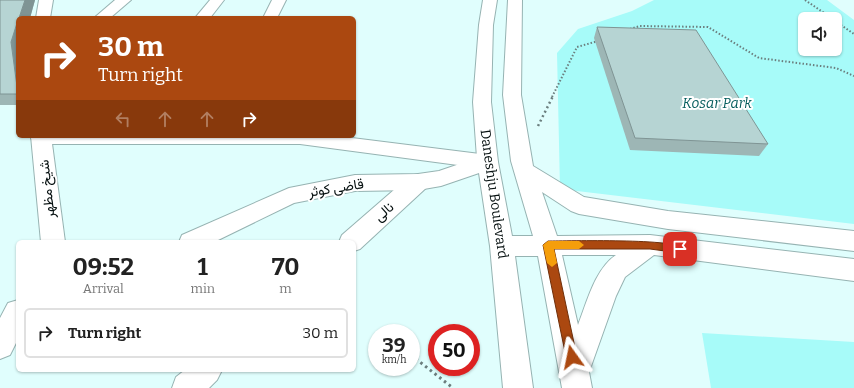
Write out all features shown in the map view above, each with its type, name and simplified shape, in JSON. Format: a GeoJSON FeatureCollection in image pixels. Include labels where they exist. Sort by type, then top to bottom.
{"type":"FeatureCollection","features":[{"type":"Feature","properties":{"kind":"main road"},"geometry":{"type":"LineString","coordinates":[[43,16],[46,0]]}},
{"type":"Feature","properties":{"kind":"main road"},"geometry":{"type":"LineString","coordinates":[[104,16],[124,0]]}},
{"type":"Feature","properties":{"kind":"main road"},"geometry":{"type":"LineString","coordinates":[[204,16],[217,0]]}},
{"type":"Feature","properties":{"kind":"main road"},"geometry":{"type":"LineString","coordinates":[[271,16],[279,0]]}},
{"type":"Feature","properties":{"kind":"main road","name":"Daneshju Boulevard"},"geometry":{"type":"LineString","coordinates":[[490,0],[486,25],[482,102],[488,162],[502,246],[518,388]]}},
{"type":"Feature","properties":{"kind":"main road"},"geometry":{"type":"LineString","coordinates":[[515,0],[512,95],[522,166],[548,245],[576,380]]}},
{"type":"Feature","properties":{"kind":"main road","name":"شیخ مظهر"},"geometry":{"type":"LineString","coordinates":[[41,138],[53,240]]}},
{"type":"Feature","properties":{"kind":"main road"},"geometry":{"type":"LineString","coordinates":[[308,138],[488,162]]}},
{"type":"Feature","properties":{"kind":"main road","name":"قاضی کوثر"},"geometry":{"type":"LineString","coordinates":[[195,240],[289,196],[355,184],[418,182],[441,178],[488,162]]}},
{"type":"Feature","properties":{"kind":"main road"},"geometry":{"type":"LineString","coordinates":[[522,166],[579,205],[668,220],[854,241]]}},
{"type":"Feature","properties":{"kind":"main road","name":"نالی"},"geometry":{"type":"LineString","coordinates":[[353,240],[418,182]]}},
{"type":"Feature","properties":{"kind":"main road"},"geometry":{"type":"LineString","coordinates":[[502,246],[650,245],[854,270]]}},
{"type":"Feature","properties":{"kind":"main road"},"geometry":{"type":"LineString","coordinates":[[576,380],[602,295],[616,269],[650,245]]}},
{"type":"Feature","properties":{"kind":"main road"},"geometry":{"type":"LineString","coordinates":[[0,345],[16,316]]}},
{"type":"Feature","properties":{"kind":"main road"},"geometry":{"type":"LineString","coordinates":[[0,357],[16,347]]}},
{"type":"Feature","properties":{"kind":"main road"},"geometry":{"type":"LineString","coordinates":[[187,388],[205,372]]}},
{"type":"Feature","properties":{"kind":"path"},"geometry":{"type":"LineString","coordinates":[[806,0],[823,12]]}},
{"type":"Feature","properties":{"kind":"path"},"geometry":{"type":"LineString","coordinates":[[626,31],[640,26],[708,27],[759,58],[836,68],[854,76]]}},
{"type":"Feature","properties":{"kind":"path"},"geometry":{"type":"LineString","coordinates":[[842,26],[854,34]]}},
{"type":"Feature","properties":{"kind":"path"},"geometry":{"type":"LineString","coordinates":[[522,166],[577,47],[600,41]]}},
{"type":"Feature","properties":{"kind":"path"},"geometry":{"type":"LineString","coordinates":[[420,361],[453,388]]}},
{"type":"Feature","properties":{"kind":"green space","name":"Kosar Park"},"geometry":{"type":"Polygon","coordinates":[[[654,0],[827,0],[854,20],[854,224],[560,189],[557,53],[578,29],[632,11],[654,0]]]}},
{"type":"Feature","properties":{"kind":"green space"},"geometry":{"type":"Polygon","coordinates":[[[702,333],[854,342],[854,388],[711,388],[702,333]]]}},
{"type":"Feature","properties":{"kind":"building"},"geometry":{"type":"Polygon","coordinates":[[[0,0],[25,0],[20,16],[16,16],[16,26],[11,42],[16,79],[16,94],[0,94],[0,0]]]}},
{"type":"Feature","properties":{"kind":"building"},"geometry":{"type":"Polygon","coordinates":[[[597,27],[696,30],[768,144],[635,138],[597,27]]]}},
{"type":"Feature","properties":{"kind":"slow traffic"},"geometry":{"type":"LineString","coordinates":[[552,263],[548,245],[579,245]]}},
{"type":"Feature","properties":{"kind":"route"},"geometry":{"type":"LineString","coordinates":[[572,357],[548,245],[650,245],[680,249]]}}]}
